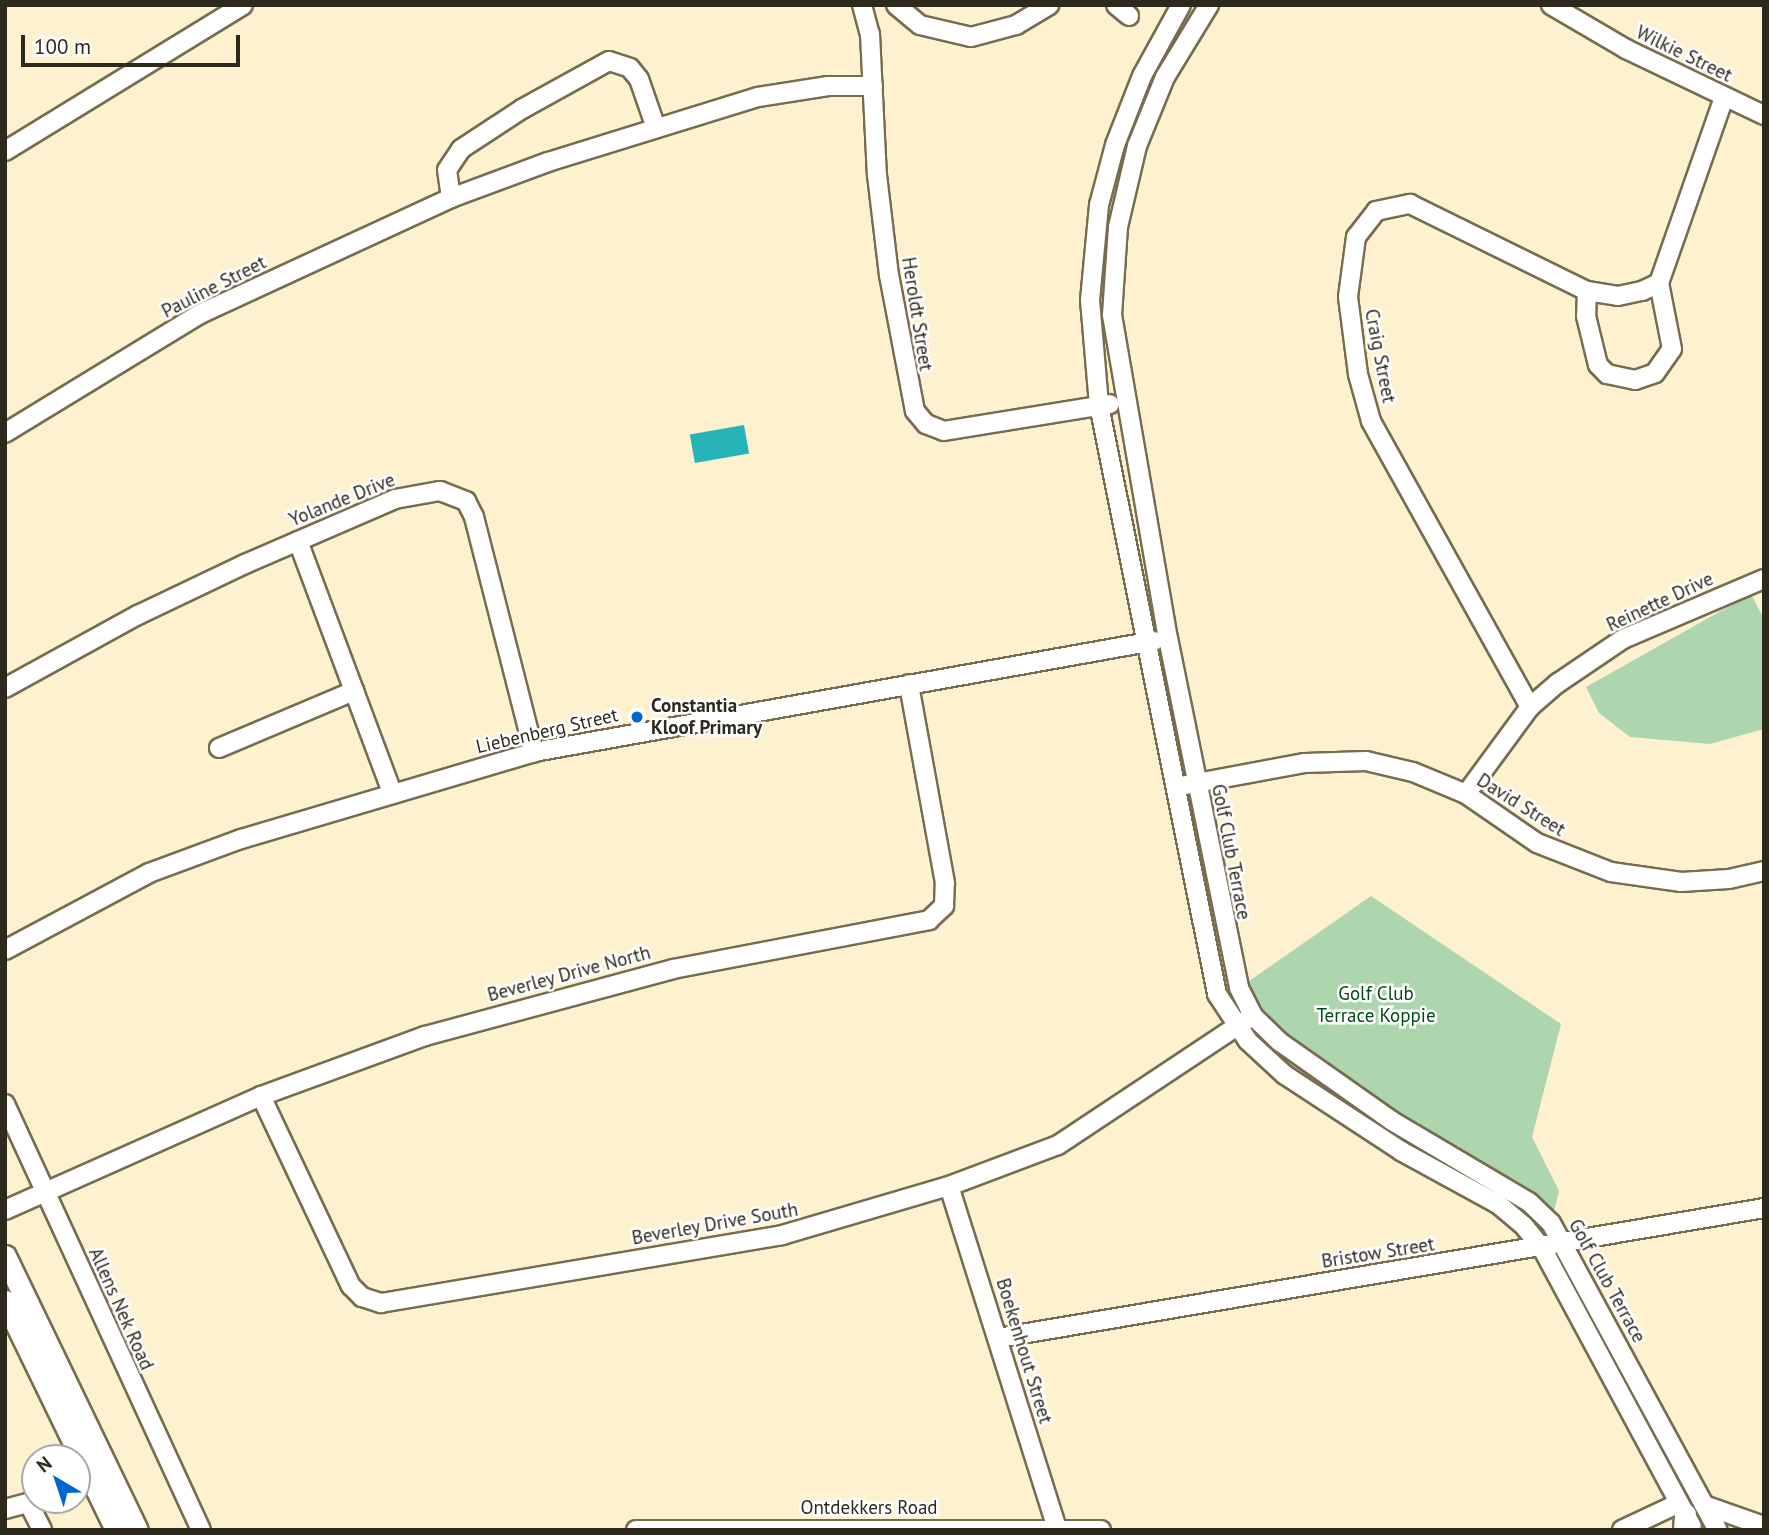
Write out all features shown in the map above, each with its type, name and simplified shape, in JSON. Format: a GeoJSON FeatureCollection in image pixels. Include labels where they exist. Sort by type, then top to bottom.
{"type":"FeatureCollection","features":[{"type":"Feature","properties":{"kind":"main road"},"geometry":{"type":"LineString","coordinates":[[5,1256],[78,1444]]}},
{"type":"Feature","properties":{"kind":"main road"},"geometry":{"type":"LineString","coordinates":[[5,1301],[76,1444]]}},
{"type":"Feature","properties":{"kind":"main road"},"geometry":{"type":"LineString","coordinates":[[91,1473],[143,1530]]}},
{"type":"Feature","properties":{"kind":"main road"},"geometry":{"type":"LineString","coordinates":[[91,1475],[116,1530]]}},
{"type":"Feature","properties":{"kind":"street"},"geometry":{"type":"LineString","coordinates":[[5,151],[243,5]]}},
{"type":"Feature","properties":{"kind":"street","name":"Heroldt Street"},"geometry":{"type":"LineString","coordinates":[[862,5],[873,86],[877,176],[889,275],[911,401],[919,418],[944,431],[1124,401]]}},
{"type":"Feature","properties":{"kind":"street"},"geometry":{"type":"LineString","coordinates":[[896,5],[920,24],[971,37],[1016,25],[1049,5]]}},
{"type":"Feature","properties":{"kind":"street","name":"Golf Club Terrace"},"geometry":{"type":"LineString","coordinates":[[1181,5],[1142,76],[1115,145],[1099,205],[1090,300],[1099,405],[1143,643],[1210,974],[1237,1026],[1285,1075],[1401,1151],[1498,1204],[1542,1248],[1689,1516],[1718,1530]]}},
{"type":"Feature","properties":{"kind":"street","name":"Golf Club Terrace"},"geometry":{"type":"LineString","coordinates":[[1209,5],[1149,112],[1124,195],[1112,315],[1124,401],[1228,952],[1253,1016],[1324,1076],[1529,1202],[1550,1223],[1562,1243],[1689,1516]]}},
{"type":"Feature","properties":{"kind":"street","name":"Wilkie Street"},"geometry":{"type":"LineString","coordinates":[[1550,5],[1724,97],[1764,115]]}},
{"type":"Feature","properties":{"kind":"street"},"geometry":{"type":"LineString","coordinates":[[451,198],[447,170],[461,149],[522,109],[609,61],[630,68],[639,79],[656,128]]}},
{"type":"Feature","properties":{"kind":"street","name":"Pauline Street"},"geometry":{"type":"LineString","coordinates":[[5,433],[200,314],[451,198],[656,128],[782,93],[873,86]]}},
{"type":"Feature","properties":{"kind":"street"},"geometry":{"type":"LineString","coordinates":[[1587,291],[1587,316],[1598,365],[1621,379],[1647,378],[1664,365],[1672,349],[1659,283],[1724,97]]}},
{"type":"Feature","properties":{"kind":"street","name":"Craig Street"},"geometry":{"type":"LineString","coordinates":[[1530,707],[1371,421],[1353,342],[1350,264],[1356,237],[1370,218],[1397,204],[1410,204],[1587,291],[1629,296],[1659,283]]}},
{"type":"Feature","properties":{"kind":"street","name":"Yolande Drive"},"geometry":{"type":"LineString","coordinates":[[5,688],[138,615],[298,541],[419,493],[440,491],[466,502],[474,517],[534,752]]}},
{"type":"Feature","properties":{"kind":"street"},"geometry":{"type":"LineString","coordinates":[[298,541],[391,793]]}},
{"type":"Feature","properties":{"kind":"street","name":"Reinette Drive"},"geometry":{"type":"LineString","coordinates":[[1465,794],[1530,707],[1558,683],[1623,639],[1764,579]]}},
{"type":"Feature","properties":{"kind":"street","name":"Liebenberg Street"},"geometry":{"type":"LineString","coordinates":[[5,950],[149,873],[241,839],[534,752],[1168,638]]}},
{"type":"Feature","properties":{"kind":"street","name":"Beverley Drive North"},"geometry":{"type":"LineString","coordinates":[[5,1210],[335,1066],[520,1007],[673,969],[929,920],[944,906],[945,883],[909,684]]}},
{"type":"Feature","properties":{"kind":"street"},"geometry":{"type":"LineString","coordinates":[[219,748],[354,691]]}},
{"type":"Feature","properties":{"kind":"street","name":"David Street"},"geometry":{"type":"LineString","coordinates":[[1173,787],[1305,763],[1366,761],[1413,772],[1465,794],[1537,843],[1611,872],[1681,882],[1729,879],[1764,871]]}},
{"type":"Feature","properties":{"kind":"street","name":"Beverley Drive South"},"geometry":{"type":"LineString","coordinates":[[261,1096],[351,1286],[362,1297],[381,1303],[782,1234],[949,1186],[1058,1145],[1253,1016]]}},
{"type":"Feature","properties":{"kind":"street","name":"Allens Nek Road"},"geometry":{"type":"LineString","coordinates":[[5,1104],[201,1530]]}},
{"type":"Feature","properties":{"kind":"street","name":"Boekenhout Street"},"geometry":{"type":"LineString","coordinates":[[949,1186],[1056,1529]]}},
{"type":"Feature","properties":{"kind":"street","name":"Bristow Street"},"geometry":{"type":"LineString","coordinates":[[998,1338],[1542,1248],[1764,1208]]}},
{"type":"Feature","properties":{"kind":"street"},"geometry":{"type":"LineString","coordinates":[[1622,1530],[1689,1516],[1764,1526]]}},
{"type":"Feature","properties":{"kind":"street","name":"Ontdekkers Road"},"geometry":{"type":"LineString","coordinates":[[636,1530],[1101,1530]]}},
{"type":"Feature","properties":{"kind":"green space"},"geometry":{"type":"Polygon","coordinates":[[[1751,594],[1764,619],[1764,729],[1710,744],[1630,737],[1599,713],[1586,687],[1751,594]]]}},
{"type":"Feature","properties":{"kind":"green space","name":"Golf Club Terrace Koppie"},"geometry":{"type":"Polygon","coordinates":[[[1371,896],[1561,1024],[1532,1137],[1559,1191],[1551,1223],[1280,1042],[1239,988],[1371,896]]]}},
{"type":"Feature","properties":{"kind":"water"},"geometry":{"type":"Polygon","coordinates":[[[744,425],[749,454],[695,463],[690,435],[744,425]]]}},
{"type":"Feature","properties":{"kind":"place","name":"Constantia Kloof Primary"},"geometry":{"type":"Point","coordinates":[637,717]}}]}
